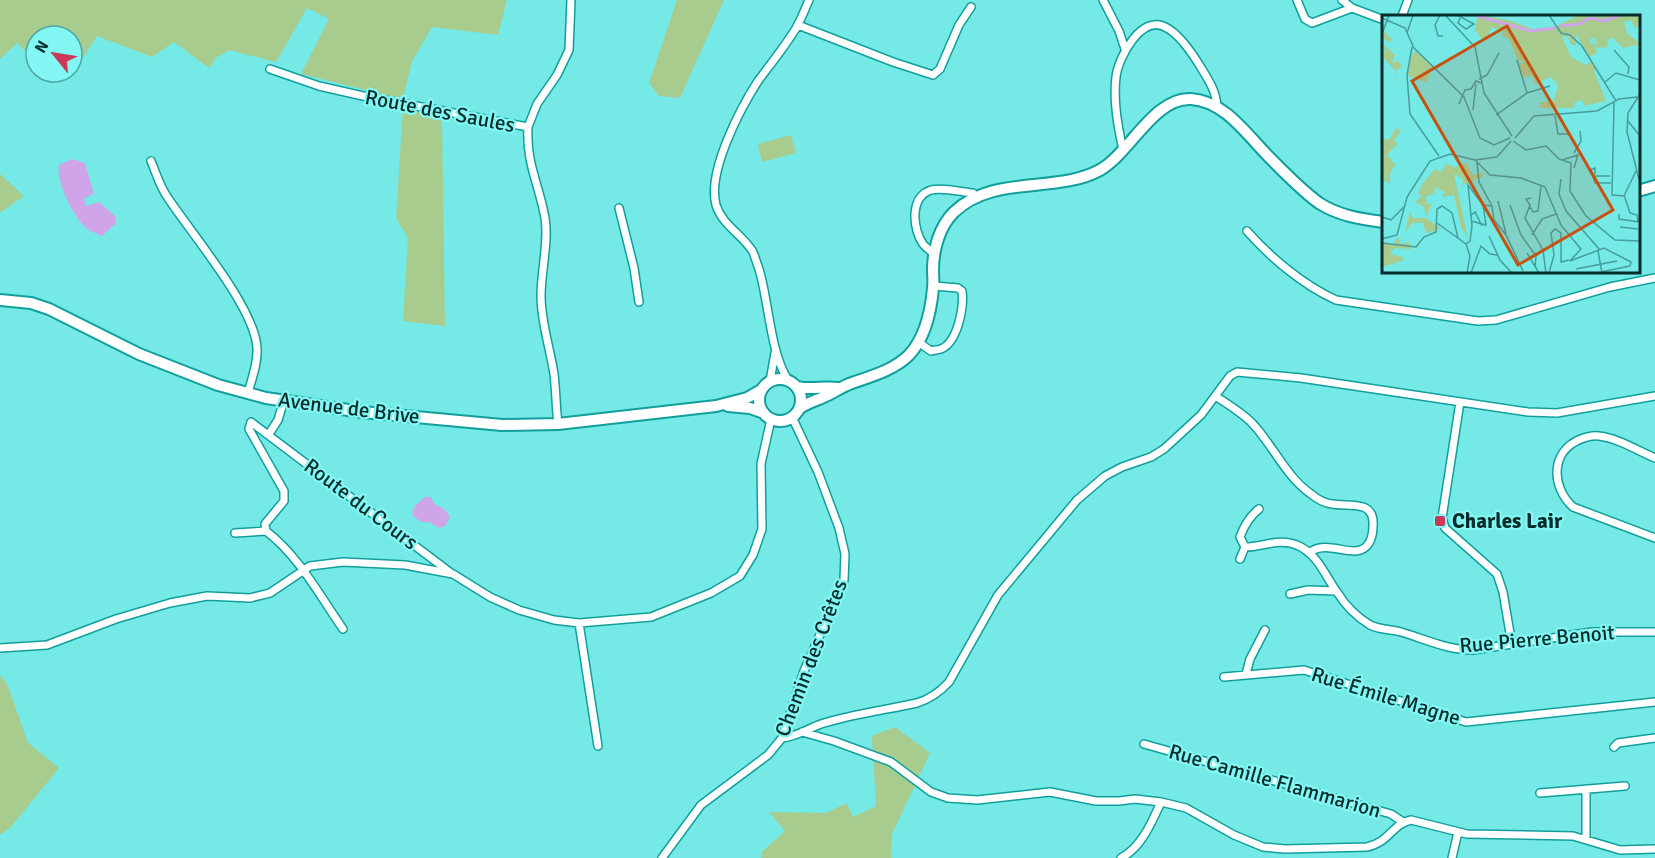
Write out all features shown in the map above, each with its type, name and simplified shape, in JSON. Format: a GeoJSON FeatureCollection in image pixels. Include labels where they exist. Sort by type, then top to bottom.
{"type":"FeatureCollection","features":[{"type":"Feature","properties":{"kind":"street"},"geometry":{"type":"LineString","coordinates":[[528,127],[537,104],[557,75],[569,50],[571,0]]}},
{"type":"Feature","properties":{"kind":"street"},"geometry":{"type":"LineString","coordinates":[[809,0],[798,25],[746,102],[722,154],[714,190],[716,206],[725,221],[753,252],[776,350],[788,380],[798,387],[810,390],[838,388]]}},
{"type":"Feature","properties":{"kind":"street"},"geometry":{"type":"LineString","coordinates":[[1102,0],[1119,31],[1125,49]]}},
{"type":"Feature","properties":{"kind":"street"},"geometry":{"type":"LineString","coordinates":[[1296,0],[1305,19],[1312,23],[1352,8]]}},
{"type":"Feature","properties":{"kind":"street"},"geometry":{"type":"LineString","coordinates":[[1342,0],[1352,8],[1382,20]]}},
{"type":"Feature","properties":{"kind":"street"},"geometry":{"type":"LineString","coordinates":[[1402,15],[1408,0]]}},
{"type":"Feature","properties":{"kind":"street"},"geometry":{"type":"LineString","coordinates":[[798,25],[933,75],[940,69],[959,25],[971,7]]}},
{"type":"Feature","properties":{"kind":"street"},"geometry":{"type":"LineString","coordinates":[[1123,150],[1115,91],[1119,60],[1125,49],[1140,32],[1150,26],[1159,25],[1167,28],[1194,56],[1217,97],[1217,108]]}},
{"type":"Feature","properties":{"kind":"street","name":"Route des Saules"},"geometry":{"type":"LineString","coordinates":[[270,69],[319,87],[528,127],[527,145],[531,170],[545,218],[546,240],[542,263],[541,298],[554,373],[558,424]]}},
{"type":"Feature","properties":{"kind":"street"},"geometry":{"type":"LineString","coordinates":[[716,405],[750,408],[767,416],[785,420],[809,402],[896,365],[909,355],[926,325],[934,286],[933,253],[946,222],[963,205],[996,191],[1090,174],[1111,162],[1158,113],[1177,101],[1190,99],[1204,101],[1232,118],[1268,157],[1319,202],[1345,215],[1382,222]]}},
{"type":"Feature","properties":{"kind":"street"},"geometry":{"type":"LineString","coordinates":[[151,161],[166,196],[203,246],[252,325],[257,347],[256,366],[248,393]]}},
{"type":"Feature","properties":{"kind":"street"},"geometry":{"type":"LineString","coordinates":[[1640,190],[1655,186]]}},
{"type":"Feature","properties":{"kind":"street"},"geometry":{"type":"LineString","coordinates":[[933,253],[924,246],[918,235],[915,212],[919,200],[931,190],[973,194],[978,198]]}},
{"type":"Feature","properties":{"kind":"street"},"geometry":{"type":"LineString","coordinates":[[619,208],[634,268],[639,302]]}},
{"type":"Feature","properties":{"kind":"street"},"geometry":{"type":"LineString","coordinates":[[1247,231],[1264,250],[1324,294],[1336,300],[1478,321],[1496,320],[1610,287],[1655,278]]}},
{"type":"Feature","properties":{"kind":"street"},"geometry":{"type":"LineString","coordinates":[[918,342],[931,351],[942,349],[951,340],[955,331],[963,301],[962,291],[958,288],[934,286]]}},
{"type":"Feature","properties":{"kind":"street","name":"Avenue de Brive"},"geometry":{"type":"LineString","coordinates":[[0,300],[32,303],[49,309],[160,363],[218,385],[284,400],[362,412],[476,423],[558,424],[716,405]]}},
{"type":"Feature","properties":{"kind":"street"},"geometry":{"type":"LineString","coordinates":[[770,381],[776,350]]}},
{"type":"Feature","properties":{"kind":"street"},"geometry":{"type":"LineString","coordinates":[[782,738],[793,737],[836,720],[917,703],[940,692],[949,682],[998,595],[1077,500],[1105,476],[1122,467],[1151,457],[1164,449],[1201,414],[1230,376],[1237,372],[1246,371],[1528,412],[1557,413],[1655,396]]}},
{"type":"Feature","properties":{"kind":"street"},"geometry":{"type":"LineString","coordinates":[[716,405],[747,398],[761,390],[770,381],[778,378],[788,380]]}},
{"type":"Feature","properties":{"kind":"street"},"geometry":{"type":"LineString","coordinates":[[796,413],[801,398],[798,387]]}},
{"type":"Feature","properties":{"kind":"street"},"geometry":{"type":"LineString","coordinates":[[761,390],[760,406],[767,416]]}},
{"type":"Feature","properties":{"kind":"street"},"geometry":{"type":"LineString","coordinates":[[1215,396],[1252,424],[1309,493],[1331,504],[1365,507],[1373,518],[1369,544],[1363,549],[1348,551],[1323,546],[1309,553],[1298,546],[1271,542],[1245,547]]}},
{"type":"Feature","properties":{"kind":"street"},"geometry":{"type":"LineString","coordinates":[[269,434],[278,420],[284,400]]}},
{"type":"Feature","properties":{"kind":"street"},"geometry":{"type":"LineString","coordinates":[[1460,402],[1442,518],[1445,528],[1497,574],[1503,592],[1512,645]]}},
{"type":"Feature","properties":{"kind":"street","name":"Chemin des Crêtes"},"geometry":{"type":"LineString","coordinates":[[662,858],[701,805],[768,755],[782,738],[819,634],[840,591],[845,567],[839,528],[796,413]]}},
{"type":"Feature","properties":{"kind":"street","name":"Route du Cours"},"geometry":{"type":"LineString","coordinates":[[266,531],[265,524],[284,501],[284,490],[249,429],[249,424],[253,423],[453,574],[489,597],[519,610],[554,620],[579,623],[651,617],[711,593],[740,576],[753,555],[762,529],[761,464],[767,416]]}},
{"type":"Feature","properties":{"kind":"street"},"geometry":{"type":"LineString","coordinates":[[1655,458],[1598,435],[1585,437],[1574,441],[1566,448],[1557,464],[1556,476],[1564,499],[1573,507],[1655,538]]}},
{"type":"Feature","properties":{"kind":"street"},"geometry":{"type":"LineString","coordinates":[[1245,547],[1241,543],[1242,532],[1249,519],[1259,510]]}},
{"type":"Feature","properties":{"kind":"street"},"geometry":{"type":"LineString","coordinates":[[236,533],[266,531],[278,541],[302,570],[343,629]]}},
{"type":"Feature","properties":{"kind":"street"},"geometry":{"type":"LineString","coordinates":[[1240,559],[1245,547]]}},
{"type":"Feature","properties":{"kind":"street","name":"Rue Pierre Benoit"},"geometry":{"type":"LineString","coordinates":[[1309,553],[1321,565],[1336,591],[1361,619],[1383,630],[1398,631],[1458,650],[1512,645],[1592,632],[1655,632]]}},
{"type":"Feature","properties":{"kind":"street","name":"Route du Cours"},"geometry":{"type":"LineString","coordinates":[[302,570],[310,566],[343,562],[405,565],[453,574]]}},
{"type":"Feature","properties":{"kind":"street"},"geometry":{"type":"LineString","coordinates":[[0,648],[47,645],[170,603],[207,596],[250,598],[270,593],[302,570]]}},
{"type":"Feature","properties":{"kind":"street"},"geometry":{"type":"LineString","coordinates":[[1290,594],[1300,591],[1336,591]]}},
{"type":"Feature","properties":{"kind":"street"},"geometry":{"type":"LineString","coordinates":[[579,623],[598,746]]}},
{"type":"Feature","properties":{"kind":"street"},"geometry":{"type":"LineString","coordinates":[[1246,674],[1250,659],[1265,630]]}},
{"type":"Feature","properties":{"kind":"street","name":"Rue Émile Magne"},"geometry":{"type":"LineString","coordinates":[[1224,676],[1304,670],[1466,722],[1655,702]]}},
{"type":"Feature","properties":{"kind":"street"},"geometry":{"type":"LineString","coordinates":[[802,732],[891,762],[931,792],[948,798],[977,800],[1050,792],[1075,795],[1096,801],[1135,799],[1161,802],[1195,812],[1249,843],[1285,849],[1378,845],[1403,822]]}},
{"type":"Feature","properties":{"kind":"street"},"geometry":{"type":"LineString","coordinates":[[1614,747],[1618,743],[1655,738]]}},
{"type":"Feature","properties":{"kind":"street","name":"Rue Camille Flammarion"},"geometry":{"type":"LineString","coordinates":[[1144,744],[1391,814],[1403,822],[1411,820],[1467,834],[1555,834],[1586,838],[1620,850],[1655,849]]}},
{"type":"Feature","properties":{"kind":"street"},"geometry":{"type":"LineString","coordinates":[[1540,793],[1625,786]]}},
{"type":"Feature","properties":{"kind":"street"},"geometry":{"type":"LineString","coordinates":[[1586,789],[1586,838]]}},
{"type":"Feature","properties":{"kind":"street"},"geometry":{"type":"LineString","coordinates":[[1121,858],[1136,847],[1161,802]]}},
{"type":"Feature","properties":{"kind":"street"},"geometry":{"type":"LineString","coordinates":[[1452,858],[1458,832]]}},
{"type":"Feature","properties":{"kind":"green space"},"geometry":{"type":"Polygon","coordinates":[[[0,0],[507,0],[498,35],[432,27],[412,61],[404,94],[397,98],[301,74],[329,19],[307,8],[276,62],[229,50],[217,57],[209,68],[174,42],[152,57],[97,36],[84,56],[84,24],[24,24],[24,50],[17,43],[0,59],[0,0]]]}},
{"type":"Feature","properties":{"kind":"green space"},"geometry":{"type":"Polygon","coordinates":[[[677,0],[724,0],[680,98],[659,96],[649,83],[677,0]]]}},
{"type":"Feature","properties":{"kind":"green space"},"geometry":{"type":"Polygon","coordinates":[[[403,107],[442,118],[445,326],[403,321],[408,238],[396,218],[403,107]]]}},
{"type":"Feature","properties":{"kind":"green space"},"geometry":{"type":"Polygon","coordinates":[[[791,135],[796,153],[762,162],[758,144],[791,135]]]}},
{"type":"Feature","properties":{"kind":"green space"},"geometry":{"type":"Polygon","coordinates":[[[0,174],[24,196],[0,213],[0,174]]]}},
{"type":"Feature","properties":{"kind":"green space"},"geometry":{"type":"Polygon","coordinates":[[[0,675],[8,686],[28,743],[59,768],[10,828],[0,835],[0,675]]]}},
{"type":"Feature","properties":{"kind":"green space"},"geometry":{"type":"Polygon","coordinates":[[[895,727],[930,753],[892,834],[891,858],[761,858],[762,852],[785,831],[769,812],[826,813],[847,803],[853,817],[876,806],[872,736],[895,727]]]}},
{"type":"Feature","properties":{"kind":"shaded area"},"geometry":{"type":"Polygon","coordinates":[[[72,159],[85,163],[94,194],[84,198],[86,206],[99,202],[116,217],[115,224],[102,236],[90,231],[78,218],[63,190],[59,165],[72,159]]]}},
{"type":"Feature","properties":{"kind":"shaded area"},"geometry":{"type":"Polygon","coordinates":[[[425,497],[431,497],[434,504],[444,509],[450,517],[445,526],[439,528],[429,522],[421,522],[412,515],[414,507],[425,497]]]}},
{"type":"Feature","properties":{"kind":"place","name":"Charles Lair"},"geometry":{"type":"Point","coordinates":[1440,521]}}]}
